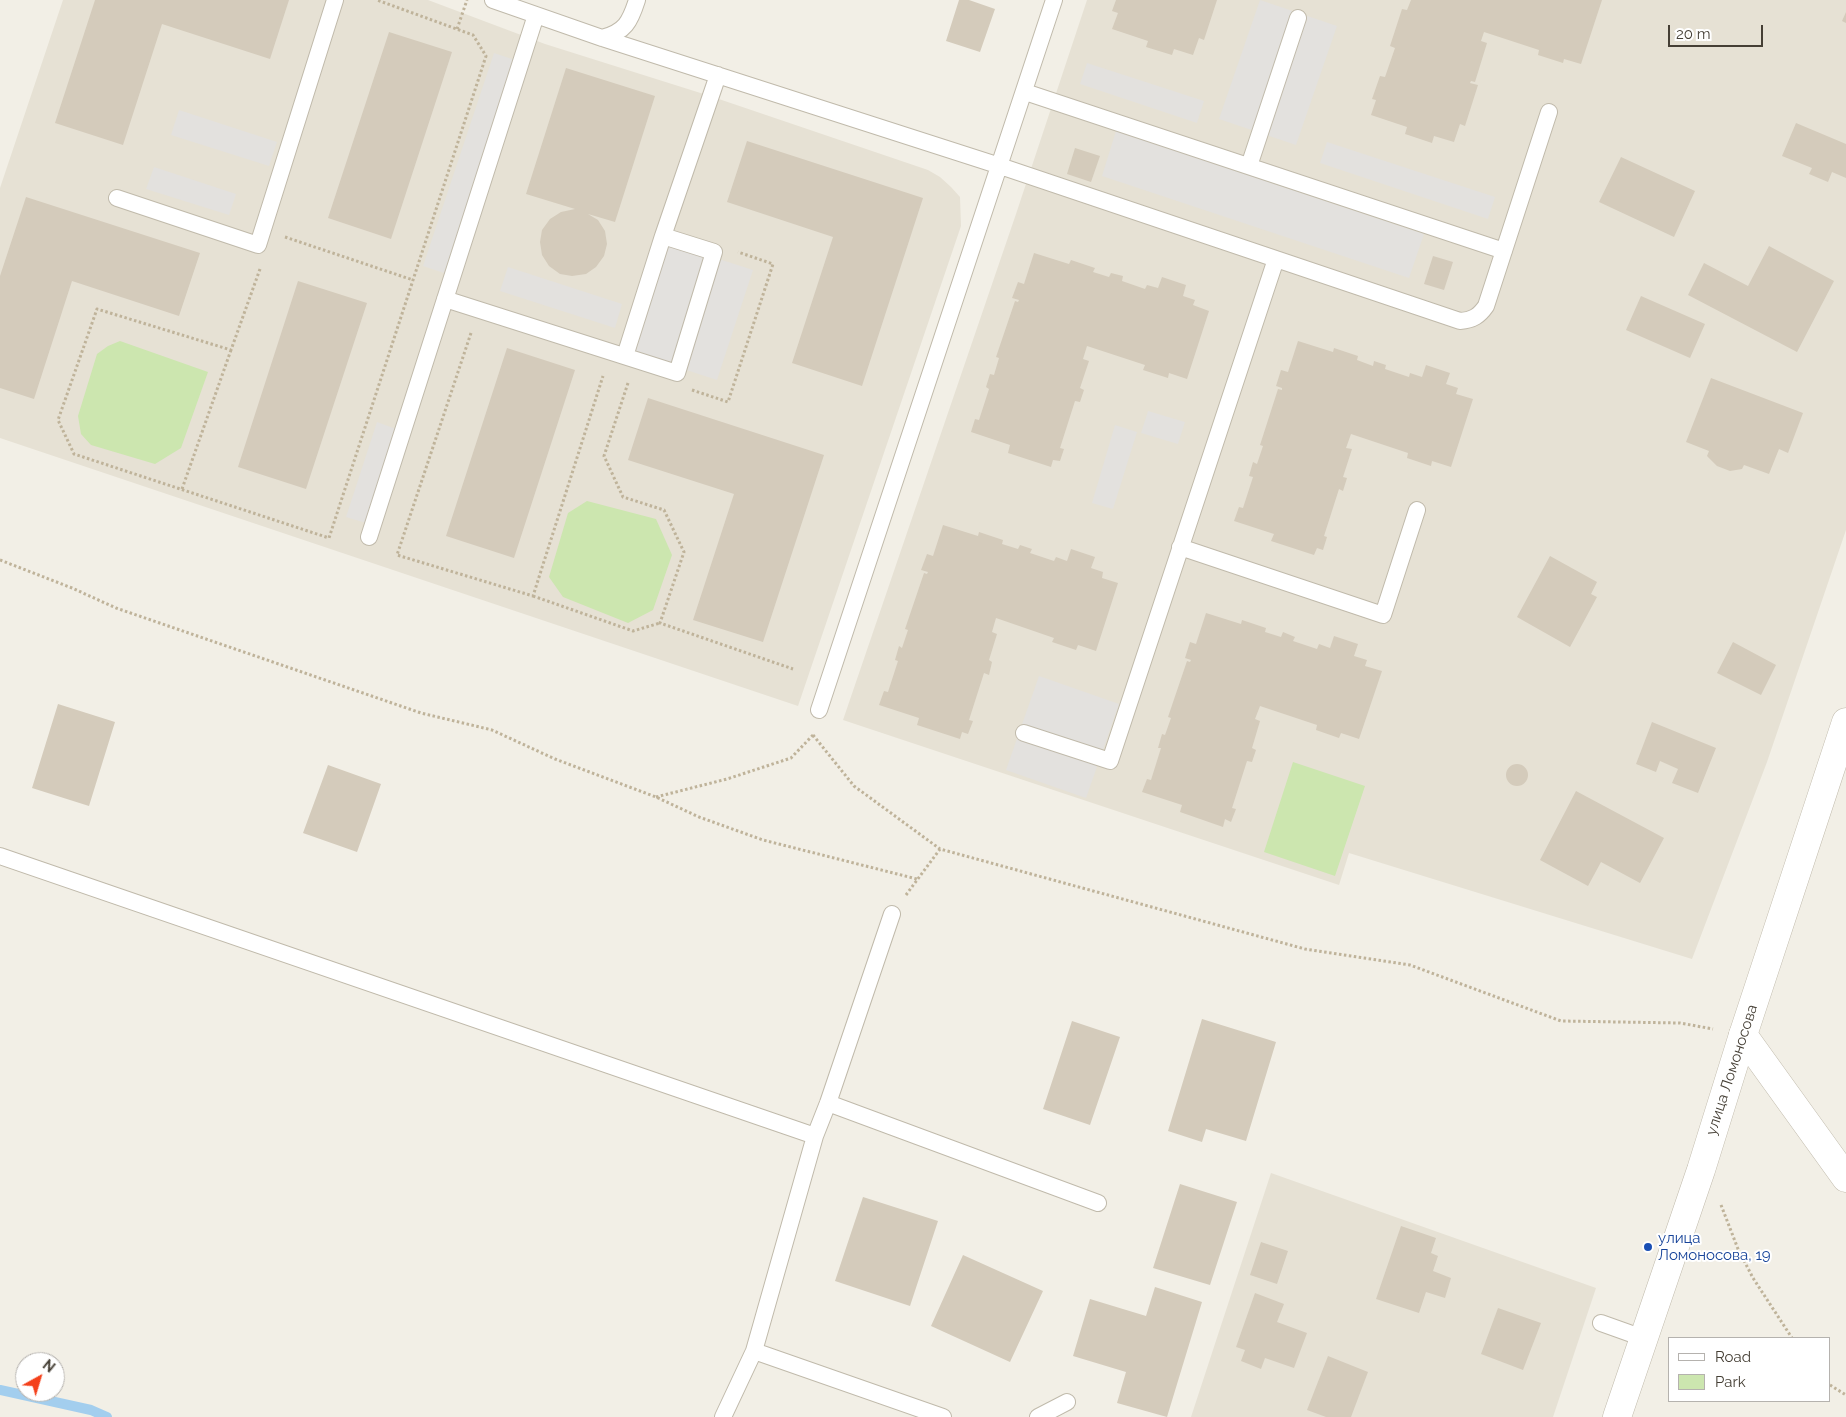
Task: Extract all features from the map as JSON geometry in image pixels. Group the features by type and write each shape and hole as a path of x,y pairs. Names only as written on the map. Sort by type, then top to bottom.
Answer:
{"street":[{"name":"улица Ломоносова","path":"1617,1417 1701,1170 1743,1035 1846,722"},
{"path":"1743,1035 1846,1178"}],"lane":[{"path":"117,198 258,245 335,0"},
{"path":"493,0 602,38 1000,166 1460,321 1471,320 1480,314 1486,306 1549,112"},
{"path":"602,38 614,34 625,27 632,15 637,0"},
{"path":"819,710 1054,0"},
{"path":"369,537 536,15"},
{"path":"1249,166 1298,18"},
{"path":"631,358 663,236 718,75"},
{"path":"1024,92 1504,251"},
{"path":"445,299 677,373 714,252 663,236"},
{"path":"1024,733 1110,761 1276,259"},
{"path":"1180,547 1383,615 1417,510"},
{"path":"0,856 815,1136"},
{"path":"723,1417 754,1350 815,1136 892,914"},
{"path":"828,1103 1098,1203"},
{"path":"1601,1323 1643,1338"},
{"path":"754,1350 943,1417"},
{"path":"1038,1417 1067,1402"}],"path":[{"path":"231,350 97,309 58,420 74,454 329,538 486,56 473,35 377,0"},
{"path":"457,29 467,0"},
{"path":"282,236 413,280"},
{"path":"685,387 728,402 773,264 736,251"},
{"path":"182,489 263,260"},
{"path":"475,326 468,338 397,554 533,596 633,631 660,624 793,669"},
{"path":"631,358 604,456 623,496 664,510 684,552 660,624"},
{"path":"533,596 605,371"},
{"path":"0,560 72,588 116,608 422,713 492,730 555,759 656,797 699,817 763,840 918,879"},
{"path":"656,797 727,779 791,758 813,735 819,710"},
{"path":"813,735 854,786 940,849 1305,949 1410,965 1561,1021 1680,1023 1743,1035"},
{"path":"892,914 940,849"},
{"path":"1721,1204 1738,1249 1753,1278 1791,1337"},
{"path":"1831,1386 1846,1395"}],"shaded area":[{"path":"63,0 428,0 545,44 710,96 928,170 940,177 951,187 960,197 961,226 798,706 0,438 0,188"},
{"path":"1087,0 1846,0 1846,530 1767,762 1692,959 1349,853 1339,885 843,720"},
{"path":"1260,0 1337,26 1296,145 1219,119"},
{"path":"494,53 515,60 444,273 423,266"},
{"path":"1087,63 1204,101 1197,123 1080,84"},
{"path":"179,110 277,142 269,166 171,135"},
{"path":"1116,131 1424,234 1409,278 1102,176"},
{"path":"1327,142 1495,197 1488,219 1320,163"},
{"path":"154,167 236,194 229,215 146,189"},
{"path":"669,243 753,270 717,380 634,353"},
{"path":"508,267 622,304 615,328 500,291"},
{"path":"1148,411 1185,422 1178,444 1141,433"},
{"path":"377,422 396,429 366,523 346,517"},
{"path":"1115,425 1137,432 1113,509 1092,503"},
{"path":"1039,676 1119,704 1086,798 1006,770"},
{"path":"1271,1173 1596,1288 1553,1417 1191,1417"}],"green space":[{"path":"120,341 208,372 181,448 155,464 91,445 81,434 78,416 97,354 108,346"},
{"path":"587,501 656,519 672,555 653,610 628,623 563,597 549,577 568,513"},
{"path":"1293,762 1365,786 1335,876 1264,852"}],"building":[{"path":"95,0 289,0 270,59 162,24 123,145 55,123"},
{"path":"959,0 969,0 995,9 980,52 946,41"},
{"path":"1116,0 1217,0 1204,40 1199,38 1193,55 1174,49 1172,55 1146,47 1148,41 1112,29 1118,13 1112,11"},
{"path":"1411,0 1602,0 1581,64 1564,59 1563,63 1538,55 1539,50 1484,32 1481,41 1487,43 1475,82 1471,81 1470,83 1478,85 1465,126 1460,124 1454,142 1434,136 1432,143 1405,134 1407,127 1371,115 1376,100 1372,99 1380,76 1385,77 1395,48 1390,46 1402,9 1407,10"},
{"path":"1846,12 1846,23 1842,21"},
{"path":"389,32 452,52 391,239 328,218"},
{"path":"566,68 655,96 615,222 588,214 598,220 605,231 607,244 604,256 596,267 586,274 572,276 560,274 549,266 542,255 540,242 542,230 550,219 561,212 575,209 526,194"},
{"path":"1796,123 1846,144 1846,178 1832,172 1828,182 1809,174 1812,168 1782,156"},
{"path":"747,141 923,198 862,386 792,363 833,237 727,202"},
{"path":"1075,148 1100,156 1091,182 1067,174"},
{"path":"1621,157 1695,191 1674,237 1599,202"},
{"path":"26,197 200,253 179,316 72,281 34,399 0,388 0,276"},
{"path":"1769,246 1834,281 1797,352 1688,295 1704,263 1748,286"},
{"path":"1034,253 1069,264 1071,260 1095,268 1093,272 1109,277 1111,273 1123,276 1122,281 1145,289 1147,285 1158,288 1162,277 1186,285 1183,296 1195,300 1193,305 1209,311 1187,379 1169,373 1168,378 1143,370 1145,365 1087,346 1083,359 1089,361 1080,388 1084,390 1080,402 1075,401 1060,448 1064,449 1060,461 1053,460 1051,467 1008,453 1010,445 971,432 975,419 979,420 989,389 986,387 990,374 994,375 999,358 996,357 1015,301 1018,302 1019,300 1012,298 1018,282 1024,284"},
{"path":"1433,256 1453,262 1444,290 1424,284"},
{"path":"298,281 367,303 306,489 238,467"},
{"path":"1641,296 1705,324 1690,358 1626,330"},
{"path":"1298,341 1333,352 1334,348 1358,356 1357,360 1373,366 1374,361 1386,365 1385,369 1409,377 1410,373 1422,377 1426,365 1450,373 1446,384 1458,388 1456,394 1473,399 1451,467 1432,461 1431,466 1407,458 1408,453 1351,434 1346,448 1352,449 1343,477 1347,478 1343,491 1339,489 1324,536 1327,537 1323,550 1317,548 1314,555 1271,541 1274,534 1234,521 1239,507 1243,508 1253,477 1249,476 1253,462 1257,464 1263,446 1260,445 1278,389 1282,390 1282,388 1276,386 1281,370 1288,372"},
{"path":"507,348 575,370 514,558 446,536"},
{"path":"1711,378 1803,413 1788,453 1779,449 1769,474 1744,465 1742,469 1730,471 1717,466 1707,456 1709,451 1686,442"},
{"path":"648,398 824,455 763,642 693,620 734,494 628,460"},
{"path":"943,525 978,536 979,532 1003,540 1002,544 1018,549 1020,545 1032,549 1030,553 1054,561 1056,557 1067,561 1071,549 1095,557 1091,568 1103,572 1102,578 1118,583 1096,651 1078,645 1076,650 1052,642 1054,638 996,618 992,632 997,634 989,660 992,662 989,675 984,673 969,720 973,721 968,734 962,732 960,739 917,725 919,718 879,705 884,691 888,692 898,661 895,660 899,646 902,648 908,630 905,629 924,573 927,574 928,572 921,570 927,554 933,556"},
{"path":"1550,556 1597,582 1591,594 1597,597 1570,647 1517,617"},
{"path":"1206,613 1241,624 1242,620 1266,628 1265,632 1281,637 1283,632 1295,637 1293,641 1317,649 1319,644 1330,648 1334,636 1358,644 1354,656 1367,660 1365,666 1382,671 1359,739 1341,733 1339,738 1316,730 1317,725 1260,706 1255,719 1260,721 1252,748 1256,750 1252,762 1247,761 1232,808 1236,809 1231,822 1225,819 1223,827 1180,812 1182,805 1142,792 1147,779 1151,780 1161,748 1158,748 1162,734 1165,735 1171,718 1168,717 1187,661 1190,662 1191,660 1185,658 1190,642 1196,644"},
{"path":"1733,642 1776,665 1761,695 1717,673"},
{"path":"58,704 115,722 89,806 32,788"},
{"path":"1652,722 1716,748 1698,793 1672,783 1678,769 1660,761 1656,772 1636,764"},
{"path":"1517,764 1525,767 1528,775 1525,783 1517,786 1509,783 1506,775 1509,767"},
{"path":"328,765 381,784 357,852 303,833"},
{"path":"1576,791 1664,838 1640,883 1601,862 1588,886 1540,860"},
{"path":"1202,1019 1276,1042 1246,1141 1206,1129 1202,1142 1168,1131"},
{"path":"1072,1021 1120,1037 1090,1125 1043,1109"},
{"path":"1180,1184 1237,1202 1210,1285 1153,1268"},
{"path":"863,1197 938,1221 910,1306 835,1281"},
{"path":"1401,1226 1436,1238 1431,1253 1438,1256 1433,1271 1451,1278 1445,1298 1426,1292 1419,1313 1376,1299"},
{"path":"1261,1242 1288,1251 1277,1284 1250,1275"},
{"path":"963,1255 1043,1291 1010,1362 931,1326"},
{"path":"1155,1287 1202,1302 1167,1417 1117,1403 1126,1372 1073,1356 1090,1299 1146,1316"},
{"path":"1255,1293 1284,1304 1277,1322 1307,1333 1294,1368 1265,1358 1261,1369 1241,1361 1245,1350 1236,1347"},
{"path":"1498,1308 1541,1323 1523,1370 1481,1354"},
{"path":"1328,1356 1368,1372 1351,1417 1326,1417 1307,1410"}],"waterway":[{"path":"0,1390 91,1410 107,1417"}],"place":[{"name":"улица Ломоносова, 19","path":"1648,1247"}]}
